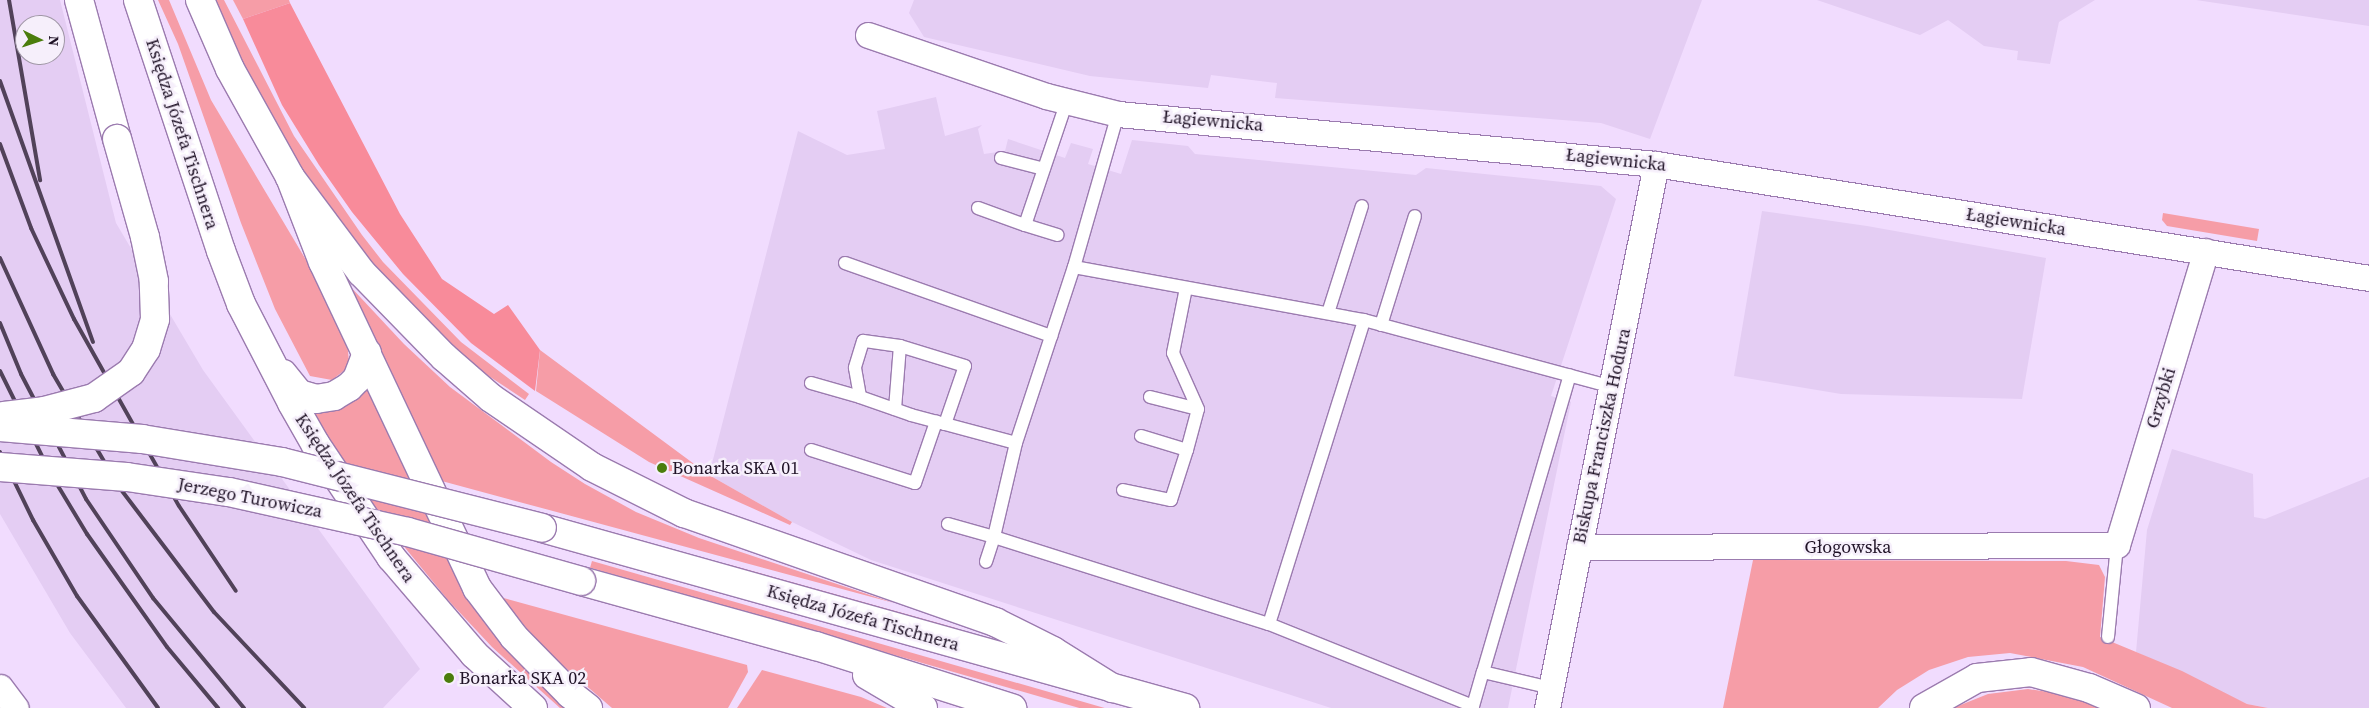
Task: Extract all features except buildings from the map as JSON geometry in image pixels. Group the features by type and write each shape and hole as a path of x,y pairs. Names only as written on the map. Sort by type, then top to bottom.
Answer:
{"main road":[{"path":"0,416 44,411 94,398 130,372 146,349 155,319 154,281 145,237 79,0"},
{"name":"Księdza Józefa Tischnera","path":"138,0 221,251 241,304 316,445 391,557 474,654 533,708"},
{"path":"200,0 230,69 290,177 361,272 444,357 491,398 592,467 684,513 995,622 1053,652 1112,688"},
{"path":"290,177 323,262 367,352 428,489 477,588 514,637 588,708"},
{"path":"266,354 300,394 316,399 334,396 349,388 367,352"},
{"name":"Księdza Józefa Tischnera","path":"0,427 142,439 282,462 542,528 1184,708"},
{"name":"Jerzego Turowicza","path":"0,467 127,477 229,492 392,528 816,646"},
{"path":"816,646 923,708"},
{"path":"816,646 1012,708"},
{"path":"1924,708 1977,678 2031,672 2080,685 2136,708"}],"street":[{"name":"Łagiewnicka","path":"868,35 1067,101 1118,114 1656,164 2369,278"},
{"name":"Biskupa Franciszka Hodura","path":"1549,698 1656,164"},
{"name":"Grzybki","path":"2117,545 2206,251"},
{"name":"Głogowska","path":"1578,547 2117,545"},
{"path":"0,687 16,708"}],"lane":[{"path":"1025,225 1067,101"},
{"path":"986,562 994,537 1016,444 1074,267 1118,114"},
{"path":"1001,158 1044,169"},
{"path":"1328,313 1362,206"},
{"path":"978,208 1058,235"},
{"path":"1381,325 1415,216"},
{"path":"845,263 1051,336"},
{"path":"1074,267 1364,320 1613,386"},
{"path":"1123,490 1171,500 1198,409 1173,353 1186,288"},
{"path":"1269,624 1364,320"},
{"path":"811,450 915,483 965,366 900,346 863,341 856,368 860,397"},
{"path":"895,409 900,346"},
{"path":"948,524 1269,624 1473,706 1570,375"},
{"path":"811,382 940,423 1016,444"},
{"path":"1150,396 1198,409"},
{"path":"1141,436 1186,450"},
{"path":"2108,637 2117,545"},
{"path":"1483,672 1549,698"}],"shaded area":[{"path":"0,0 60,0 64,15 15,15 15,65 65,65 65,20 116,223 203,370 420,669 383,708 126,708 70,633 0,514"},
{"path":"158,0 169,0 211,100 309,265 347,341 349,362 346,369 332,380 310,376 275,309 241,223 178,44"},
{"path":"216,0 224,0 294,136 362,235 383,262 461,342 529,394 525,400 475,367 432,328 394,289 334,216 295,159 249,77"},
{"path":"233,0 289,0 290,3 243,19"},
{"path":"914,0 1702,0 1650,139 1601,123 1275,98 1277,83 1211,75 1208,88 1090,76 924,37 909,13"},
{"path":"1817,0 2095,0 2059,22 2050,64 2017,60 2018,51 1984,46 1948,20 1920,35"},
{"path":"2196,0 2369,0 2369,26"},
{"path":"290,3 400,214 442,279 494,314 508,305 540,350 535,391 471,343 403,274 352,212 319,165 282,105 243,19"},
{"path":"936,97 945,136 982,125 978,129 984,154 1005,151 1008,139 1065,158 1071,143 1093,149 1088,164 1121,174 1132,140 1188,146 1195,154 1416,175 1426,168 1601,186 1616,199 1551,396 1571,402 1508,708 1331,708 871,560 792,522 709,475 798,131 847,155 885,149 877,111"},
{"path":"1762,211 1867,226 2046,258 2022,399 1841,394 1734,376"},
{"path":"2163,213 2259,229 2257,241 2167,226 2162,220"},
{"path":"347,283 404,344 450,387 551,462 585,484 636,512 699,538 894,603 438,480"},
{"path":"540,350 709,475 792,522 790,525 649,462 536,391"},
{"path":"368,388 465,590 570,708 560,708 492,647 448,600 374,510 341,460 313,411 348,405"},
{"path":"2172,449 2253,474 2254,517 2265,519 2369,477 2369,708 2268,708 2247,704 2136,652 2147,530"},
{"path":"1753,560 2066,561 2099,565 2105,577 2100,637 2182,671 2247,704 2268,708 2172,708 2083,667 2010,653 1968,657 1929,670 1897,690 1878,708 1723,708"},
{"path":"592,561 1105,708 1079,708 590,568"},
{"path":"727,564 956,628 955,632 727,567"},
{"path":"500,597 747,665 748,672 728,708 612,708 546,651"},
{"path":"762,670 861,697 887,708 737,708"},
{"path":"2028,689 2068,695 2105,708 1953,708 1988,694"}],"railway":[{"path":"9,0 40,180"},
{"path":"0,81 93,342"},
{"path":"0,144 31,228 74,319 179,506 236,591"},
{"path":"0,258 53,374 119,487 214,612 304,708"},
{"path":"0,323 21,374 86,499 153,598 244,708"},
{"path":"0,371 52,476 87,534 167,647 218,708"},
{"path":"0,452 33,520 77,596 158,708"}],"place":[{"name":"Bonarka SKA 01","path":"662,468"},
{"name":"Bonarka SKA 02","path":"449,678"}]}
